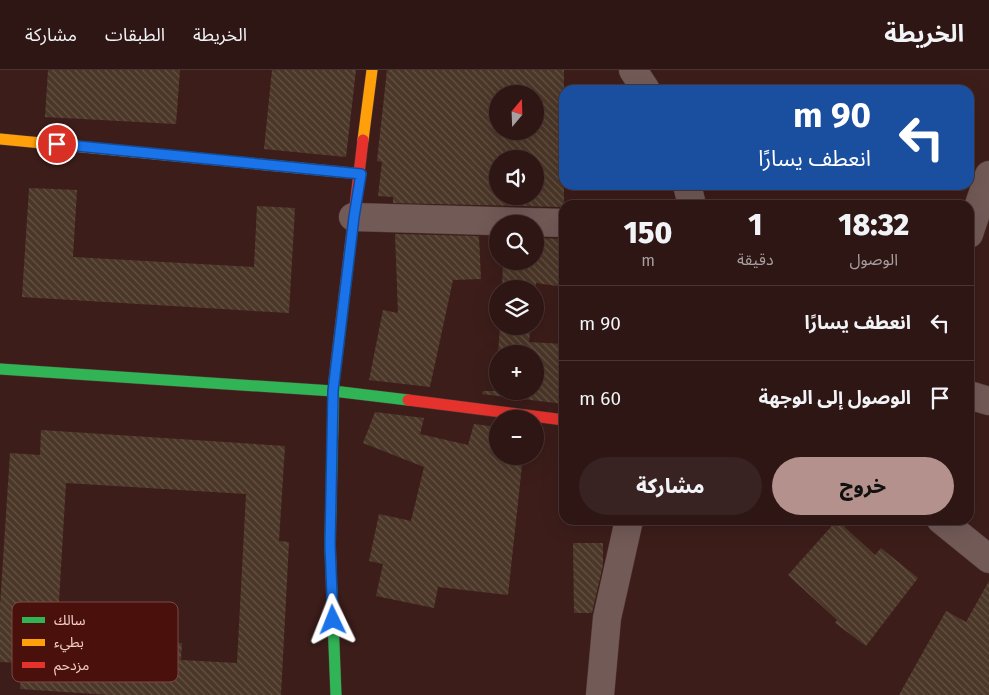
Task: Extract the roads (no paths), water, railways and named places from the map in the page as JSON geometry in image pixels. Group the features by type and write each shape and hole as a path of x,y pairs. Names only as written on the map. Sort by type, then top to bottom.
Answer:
{"street":[{"path":"336,695 330,545 333,391 361,174 372,70"},
{"path":"633,70 643,85"},
{"path":"0,139 361,174"},
{"path":"974,219 989,175"},
{"path":"354,217 559,223"},
{"path":"0,368 333,391 559,419"},
{"path":"974,396 989,401"},
{"path":"600,695 607,618 628,525"},
{"path":"947,525 989,559"}]}
